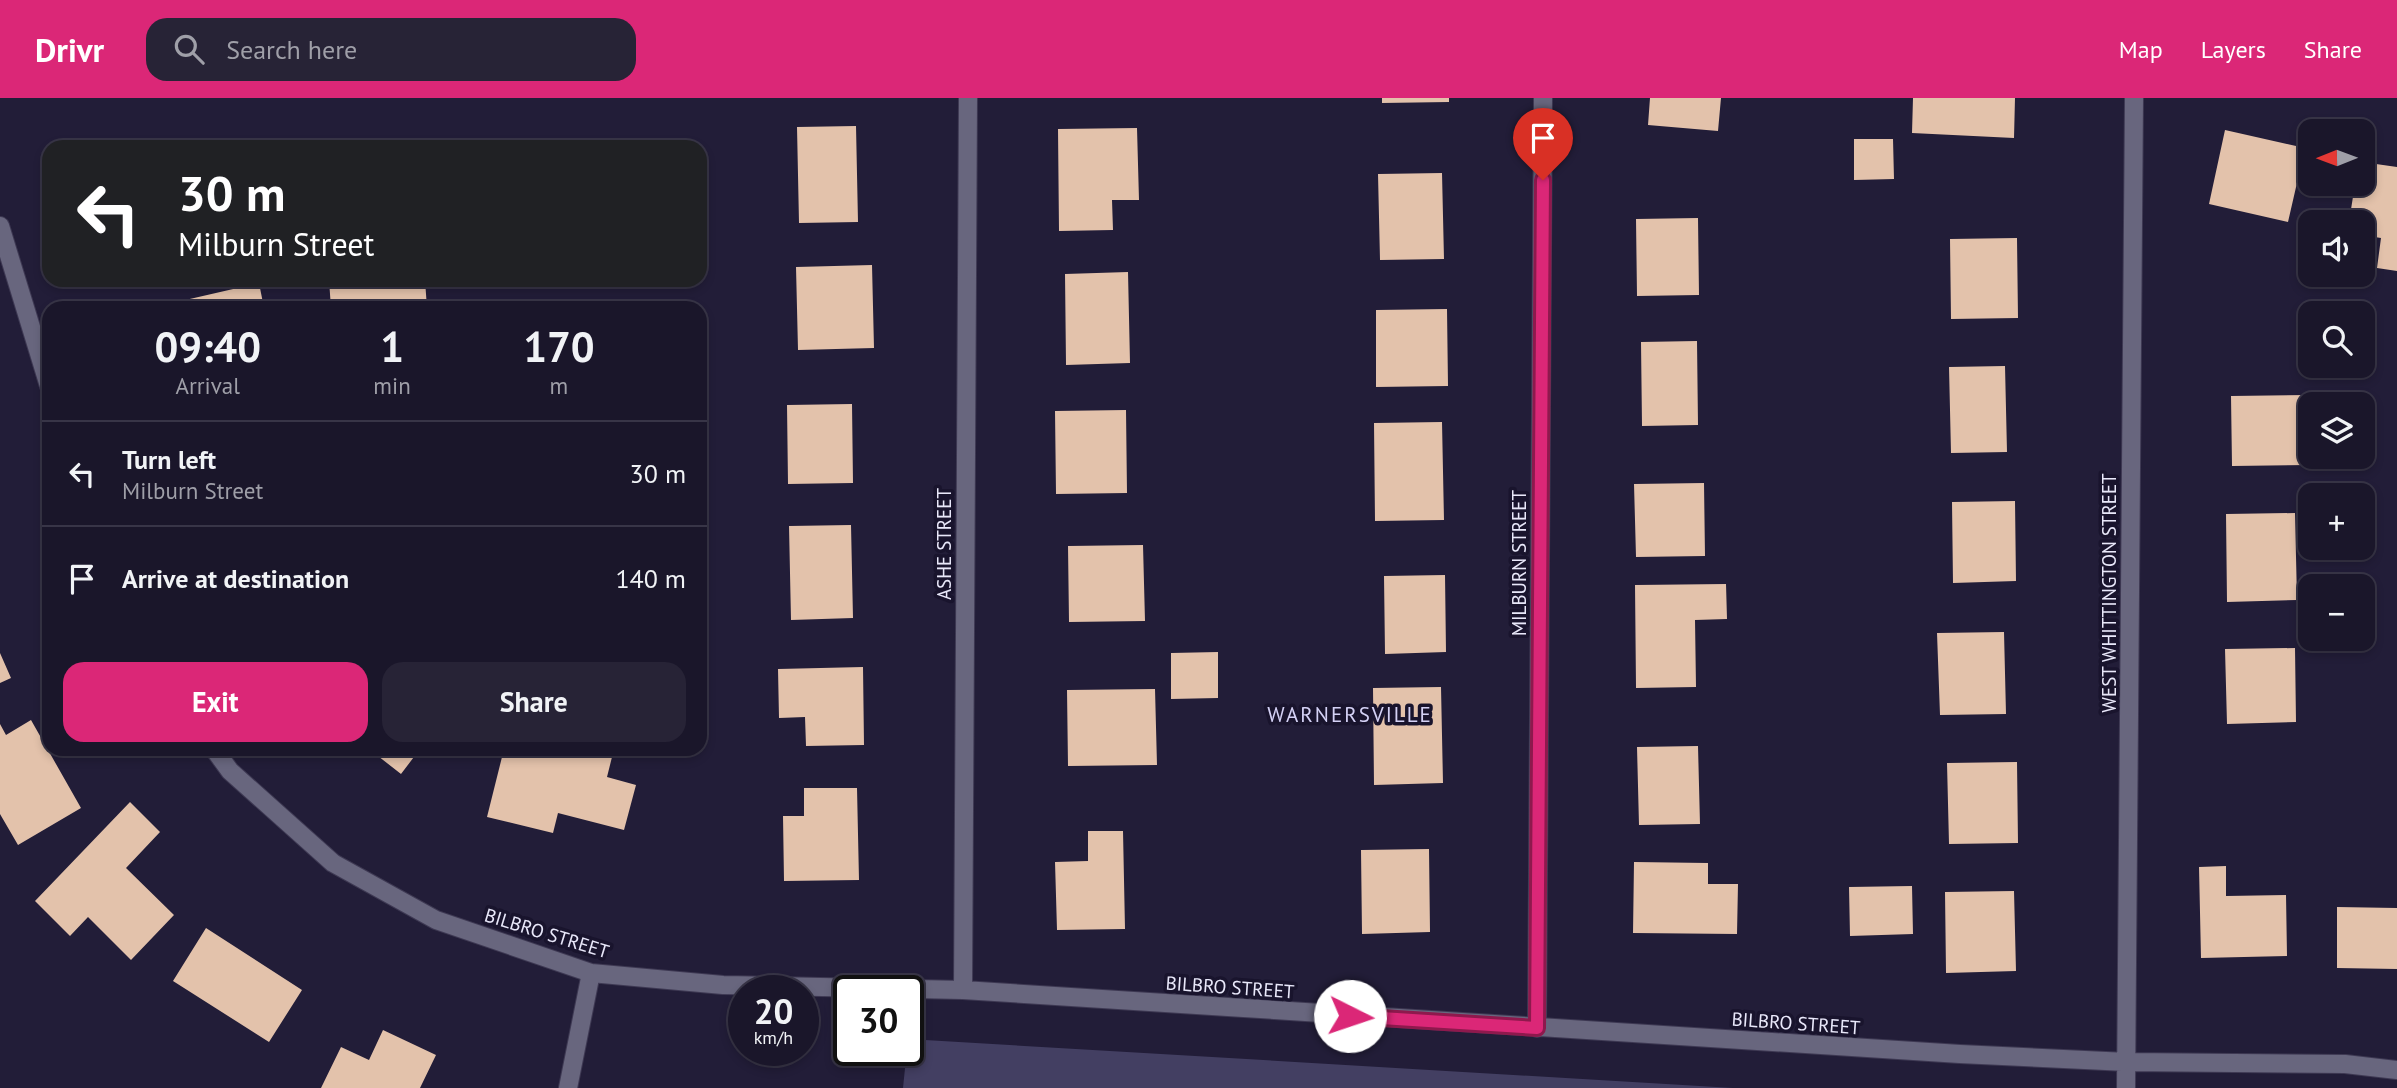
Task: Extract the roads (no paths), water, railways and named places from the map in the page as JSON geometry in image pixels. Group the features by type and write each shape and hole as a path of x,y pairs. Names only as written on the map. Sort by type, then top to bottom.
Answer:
{"street":[{"name":"ASHE STREET","path":"963,990 968,98"},
{"name":"MILBURN STREET","path":"1537,1028 1543,98"},
{"name":"WEST WHITTINGTON STREET","path":"2126,1088 2134,98"},
{"path":"0,226 42,363"},
{"name":"BILBRO STREET","path":"219,756 230,771 333,863 436,920 591,973 723,985 963,990 1537,1028 2127,1062 2345,1065 2397,1070"},
{"path":"568,1088 591,973"}],"district":[{"name":"WARNERSVILLE","path":"1350,714"}]}
